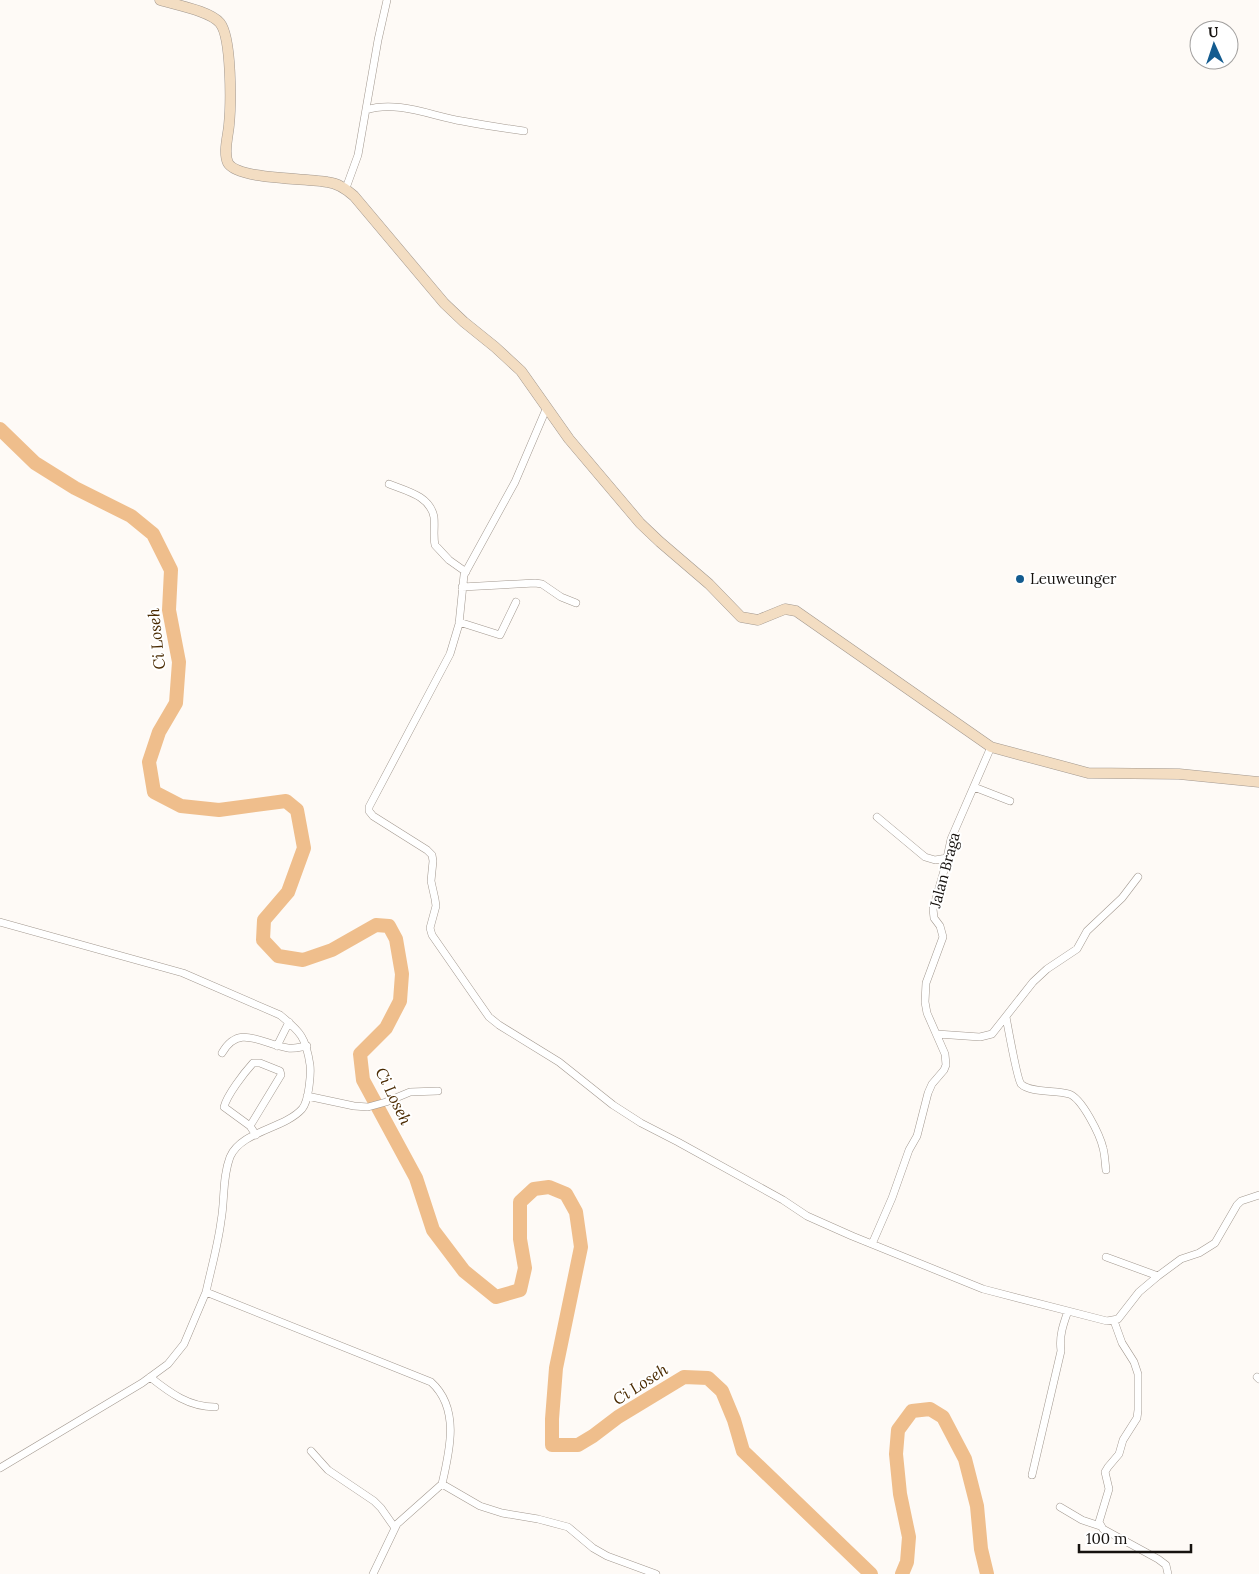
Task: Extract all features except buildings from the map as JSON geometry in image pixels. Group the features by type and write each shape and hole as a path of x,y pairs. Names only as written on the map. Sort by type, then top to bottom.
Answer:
{"street":[{"path":"160,0 208,15 220,24 224,31 231,93 225,152 228,162 233,168 263,176 329,182 346,188 444,303 464,322 495,346 520,371 569,439 640,523 709,584 741,617 758,620 785,609 796,611 990,747 1088,773 1179,774 1259,782"},
{"path":"346,188 358,154 387,0"},
{"path":"366,110 380,106 396,107 462,121 524,131"},
{"path":"547,407 514,482 464,579 459,622 450,654 369,807 369,811 373,816 432,855 431,881 436,906 430,928 435,941 489,1018 559,1062 613,1105 641,1123 783,1200 807,1216 983,1289 1107,1321 1118,1319 1139,1292 1181,1259 1209,1248 1215,1242 1237,1205 1246,1199 1259,1196"},
{"path":"389,484 412,493 429,504 434,518 435,545 464,579 542,584 561,597 576,603"},
{"path":"459,622 500,635 516,602"},
{"name":"Jalan Braga","path":"872,1244 892,1198 909,1150 918,1136 928,1092 946,1065 945,1054 924,1002 926,983 943,937 940,926 934,918 933,909 951,839 990,747"},
{"path":"974,787 1010,801"},
{"path":"877,817 925,857 935,860 947,858"},
{"path":"937,1034 972,1037 992,1034 1033,982 1047,969 1077,948 1087,932 1122,898 1138,877"},
{"path":"0,922 183,973 280,1015 301,1035 307,1046 311,1073 307,1096 302,1109 286,1120 248,1138 231,1156 226,1172 220,1230 206,1292 180,1351 168,1364 150,1377 0,1468"},
{"path":"1006,1017 1017,1077 1020,1083 1032,1089 1067,1093 1075,1097 1085,1110 1104,1148 1106,1170"},
{"path":"277,1046 289,1022"},
{"path":"222,1054 232,1039 244,1036 288,1048 307,1046"},
{"path":"250,1126 281,1075 280,1071 260,1063 253,1063 224,1104 225,1109 250,1126 256,1135"},
{"path":"307,1096 354,1106 368,1107 410,1092 438,1091"},
{"path":"1106,1256 1158,1276"},
{"path":"206,1292 431,1382 437,1388 451,1420 450,1452 442,1484 395,1528 373,1574"},
{"path":"1032,1475 1061,1351 1059,1342 1062,1328 1068,1311"},
{"path":"1100,1526 1101,1513 1109,1489 1105,1472 1119,1454 1123,1440 1137,1418 1138,1410 1138,1374 1134,1362 1122,1343 1114,1321"},
{"path":"150,1377 182,1400 196,1405 215,1407"},
{"path":"312,1451 328,1470 374,1501 395,1528"},
{"path":"442,1484 480,1506 502,1513 538,1519 568,1527 607,1556 656,1574"},
{"path":"1060,1507 1082,1520 1100,1526 1158,1559 1166,1565 1168,1574"}],"waterway":[{"name":"Ci Loseh","path":"0,429 35,463 75,488 131,516 153,534 171,570 169,610 179,662 176,703 159,732 149,762 154,792 181,806 219,810 286,801 297,810 304,848 288,892 264,920 263,940 278,956 303,960 332,950 376,925 389,926 396,939 402,974 400,1001 386,1028 360,1054 363,1080 416,1178 433,1230 464,1271 496,1297 520,1290 525,1268 520,1239 520,1202 534,1189 549,1187 566,1194 576,1212 581,1247 556,1368 552,1445 578,1445 618,1417 684,1377 708,1378 722,1391 734,1420 743,1451 871,1574"},
{"name":"Ci Loseh","path":"902,1574 907,1562 909,1537 900,1494 896,1454 898,1430 912,1411 930,1409 943,1417 965,1459 977,1506 981,1549 987,1574"}],"place":[{"name":"Leuweunger","path":"1020,579"}]}
